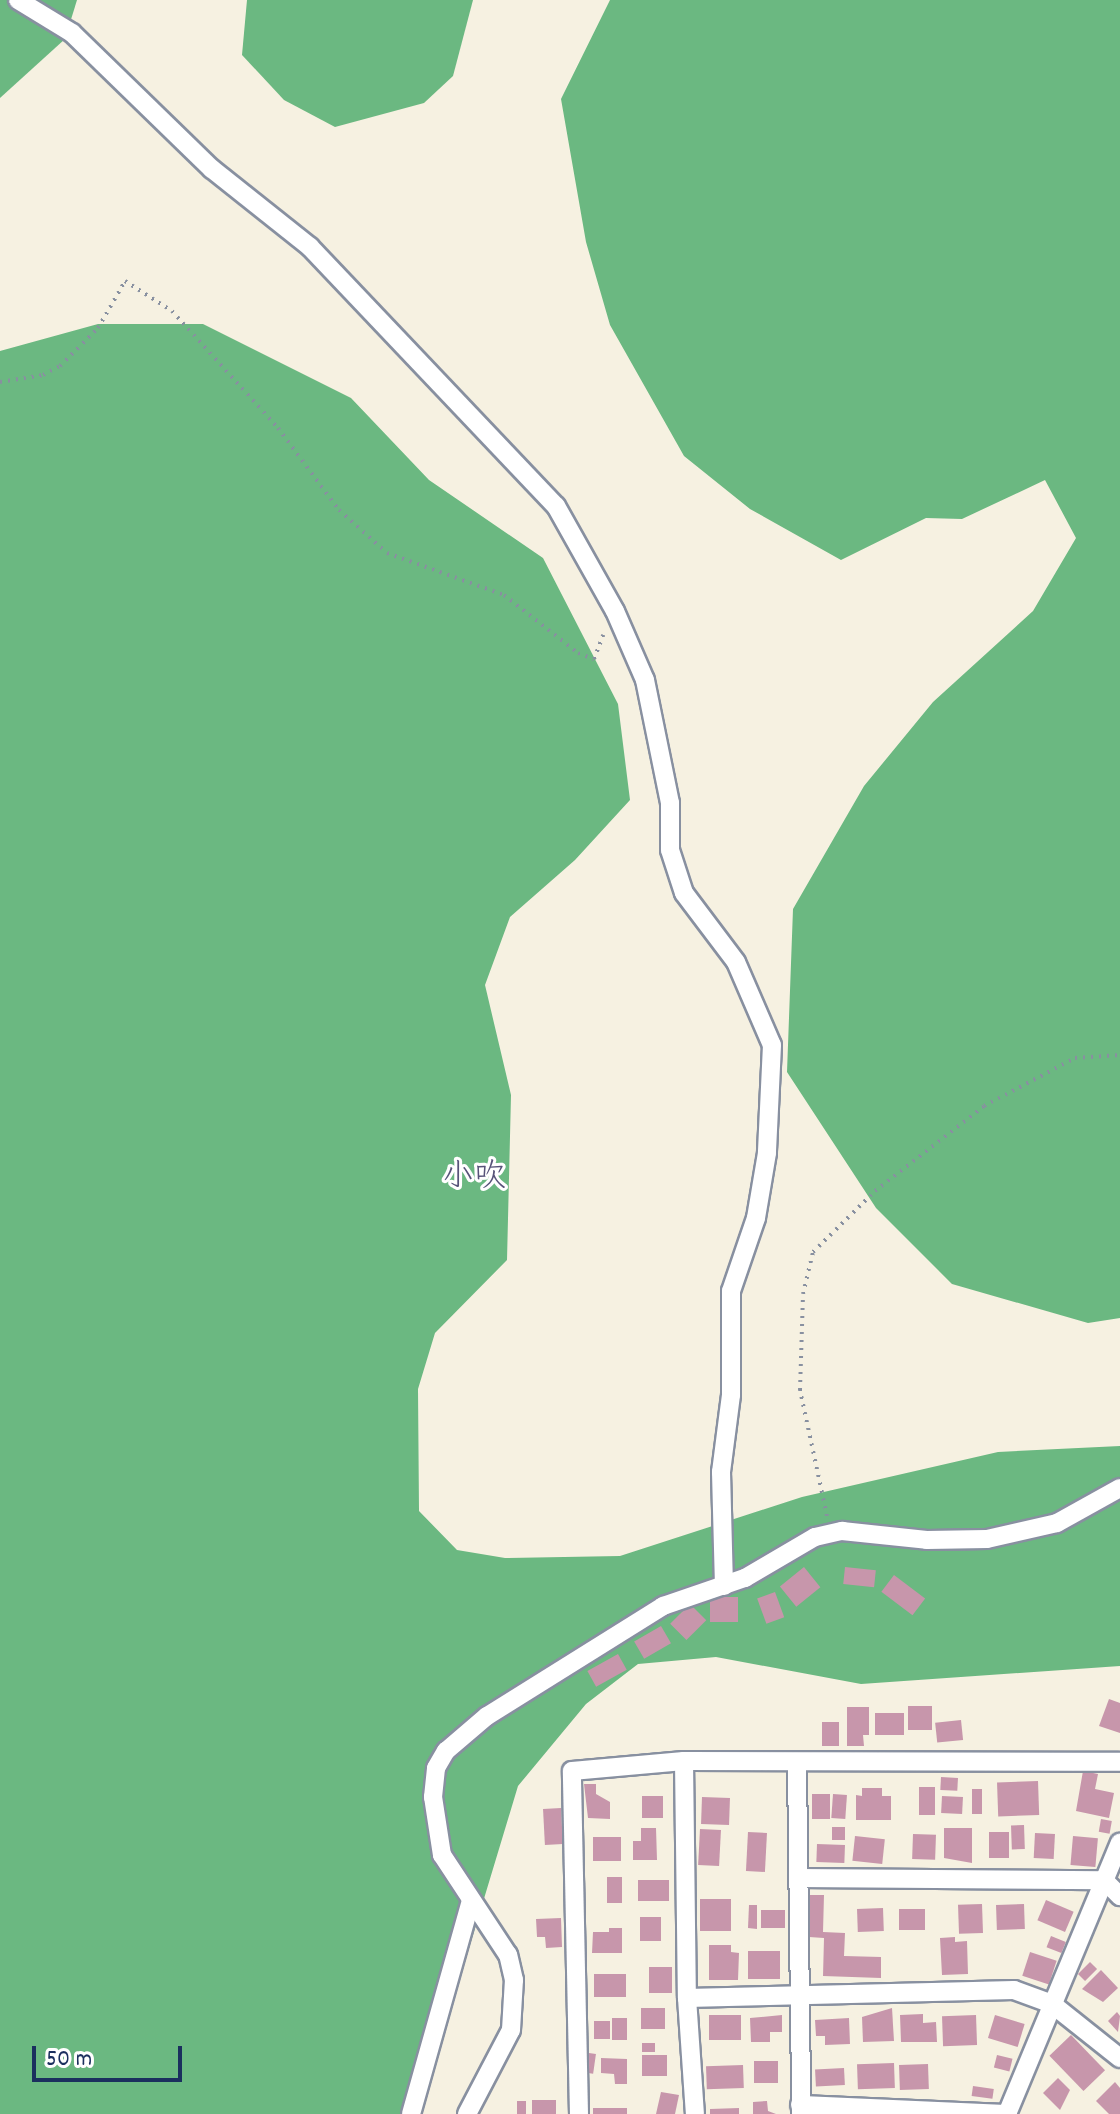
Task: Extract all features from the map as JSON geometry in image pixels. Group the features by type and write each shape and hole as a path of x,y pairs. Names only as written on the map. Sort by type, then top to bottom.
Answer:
{"street":[{"path":"18,0 72,33 222,178 310,247 556,506 615,611 645,680 670,803 670,850 684,893 736,962 772,1045 767,1153 756,1218 731,1291 731,1395 721,1472 724,1586"},
{"path":"467,2114 496,2066 511,2030 514,2004 508,1955 442,1855 433,1797 436,1768 446,1751 487,1716 663,1606 724,1586 815,1537 832,1533 987,1539 1057,1523 1120,1488"},
{"path":"579,2114 572,1771 684,1761 797,1764 1077,1758 1120,1762"},
{"path":"684,1761 687,1998 695,2114"},
{"path":"797,1764 800,2110 1007,2114 1120,1843"},
{"path":"798,1878 1104,1880 1120,1896"},
{"path":"411,2114 471,1900"},
{"path":"687,1998 1014,1990 1052,2004 1120,2058"}],"path":[{"path":"0,382 43,375 60,366 98,328 125,281 172,311 278,428 339,510 387,553 504,595 578,653 594,659 604,638 600,623"},
{"path":"832,1533 800,1390 803,1294 813,1252 875,1191 984,1106 1075,1058 1120,1055"}],"green space":[{"path":"0,0 77,0 65,39 0,98"},
{"path":"247,0 473,0 453,76 424,103 335,127 284,100 242,55"},
{"path":"610,0 1120,0 1120,1318 1088,1323 952,1284 876,1208 787,1072 793,909 864,786 933,702 1033,611 1076,538 1045,480 962,519 926,518 841,560 750,509 684,456 610,325 586,242 561,99"},
{"path":"98,324 203,324 351,398 429,480 543,558 618,704 630,800 575,860 510,917 485,985 511,1095 507,1260 435,1333 418,1389 419,1511 457,1550 505,1558 620,1556 802,1497 998,1452 1120,1446 1120,1666 861,1684 716,1657 638,1664 586,1704 518,1786 419,2114 0,2114 0,351"}],"building":[{"path":"804,1567 820,1587 796,1607 780,1587"},
{"path":"845,1567 876,1570 874,1587 843,1584"},
{"path":"894,1575 925,1598 913,1615 881,1592"},
{"path":"775,1592 784,1617 766,1624 757,1598"},
{"path":"710,1597 738,1597 738,1622 710,1622"},
{"path":"690,1604 706,1620 686,1640 670,1624"},
{"path":"661,1626 671,1643 644,1659 634,1642"},
{"path":"618,1654 627,1670 596,1687 587,1671"},
{"path":"1109,1699 1120,1703 1120,1733 1099,1726"},
{"path":"908,1706 932,1706 932,1730 908,1730"},
{"path":"847,1707 869,1707 869,1735 863,1735 864,1746 847,1746"},
{"path":"875,1713 904,1713 904,1735 875,1735"},
{"path":"961,1720 963,1740 937,1743 935,1723"},
{"path":"822,1722 839,1722 839,1746 822,1746"},
{"path":"1083,1771 1098,1774 1095,1789 1114,1793 1109,1818 1076,1811"},
{"path":"941,1777 958,1778 957,1791 940,1790"},
{"path":"1038,1781 1039,1815 998,1816 997,1782"},
{"path":"584,1784 596,1784 596,1794 610,1802 610,1819 588,1818"},
{"path":"919,1787 935,1787 935,1815 919,1815"},
{"path":"862,1788 882,1788 882,1796 891,1796 891,1820 856,1820 856,1795 862,1796"},
{"path":"972,1789 982,1789 982,1814 972,1814"},
{"path":"812,1794 830,1794 830,1819 812,1819"},
{"path":"833,1794 847,1795 845,1819 831,1818"},
{"path":"642,1796 663,1796 663,1818 642,1818"},
{"path":"942,1796 963,1797 962,1814 941,1813"},
{"path":"702,1797 730,1798 729,1825 701,1824"},
{"path":"561,1808 563,1844 545,1845 543,1809"},
{"path":"1101,1819 1112,1821 1110,1834 1099,1832"},
{"path":"1011,1825 1024,1825 1025,1849 1012,1849"},
{"path":"832,1827 845,1827 845,1840 832,1840"},
{"path":"641,1828 656,1828 657,1860 633,1860 633,1841 641,1841"},
{"path":"944,1828 972,1828 972,1863 944,1858"},
{"path":"700,1829 721,1830 719,1866 698,1865"},
{"path":"748,1832 767,1833 765,1872 746,1871"},
{"path":"989,1832 1009,1832 1009,1858 989,1858"},
{"path":"1035,1833 1055,1834 1054,1859 1034,1858"},
{"path":"913,1834 936,1835 935,1860 912,1859"},
{"path":"855,1836 885,1839 882,1864 852,1861"},
{"path":"1073,1836 1098,1838 1095,1867 1070,1865"},
{"path":"593,1837 621,1837 621,1861 593,1861"},
{"path":"817,1844 845,1845 844,1863 816,1862"},
{"path":"607,1877 622,1877 622,1903 607,1903"},
{"path":"638,1880 669,1880 669,1901 638,1901"},
{"path":"810,1895 824,1895 823,1932 845,1933 844,1956 881,1957 881,1978 823,1976 824,1938 809,1937"},
{"path":"700,1899 731,1899 731,1931 700,1931"},
{"path":"1046,1900 1074,1912 1065,1932 1037,1920"},
{"path":"982,1904 983,1933 959,1934 958,1905"},
{"path":"1024,1904 1025,1929 997,1930 996,1905"},
{"path":"749,1905 757,1905 757,1929 748,1928"},
{"path":"883,1908 884,1931 858,1932 857,1909"},
{"path":"899,1909 925,1909 925,1930 899,1930"},
{"path":"761,1910 785,1910 785,1928 761,1928"},
{"path":"640,1917 661,1917 661,1941 640,1941"},
{"path":"561,1918 562,1947 546,1948 545,1937 537,1937 536,1919"},
{"path":"609,1928 622,1928 622,1953 592,1953 593,1932 609,1932"},
{"path":"1051,1936 1066,1942 1061,1953 1047,1947"},
{"path":"955,1937 955,1942 967,1941 968,1974 942,1975 940,1938"},
{"path":"709,1945 731,1945 731,1952 739,1953 738,1980 709,1980"},
{"path":"748,1951 780,1951 780,1979 748,1979"},
{"path":"1030,1952 1057,1961 1049,1984 1022,1976"},
{"path":"1090,1962 1097,1969 1085,1981 1078,1974"},
{"path":"649,1967 672,1967 672,1993 649,1993"},
{"path":"1101,1970 1118,1988 1103,2002 1082,1989"},
{"path":"594,1974 626,1974 626,1997 594,1997"},
{"path":"641,2008 665,2008 665,2029 641,2029"},
{"path":"892,2008 894,2041 863,2042 862,2017"},
{"path":"1117,2012 1120,2016 1118,2032 1108,2021"},
{"path":"923,2014 923,2023 936,2022 937,2042 901,2042 900,2015"},
{"path":"709,2015 741,2015 741,2040 709,2040"},
{"path":"782,2015 782,2032 770,2032 770,2042 751,2042 750,2018"},
{"path":"976,2015 977,2045 943,2046 942,2016"},
{"path":"995,2015 1025,2024 1018,2047 988,2038"},
{"path":"612,2018 627,2018 627,2040 612,2040"},
{"path":"849,2018 850,2044 825,2045 825,2036 816,2036 815,2020"},
{"path":"594,2021 610,2021 610,2039 594,2039"},
{"path":"1071,2035 1105,2070 1083,2091 1049,2056"},
{"path":"642,2043 655,2043 655,2052 642,2052"},
{"path":"589,2053 596,2054 593,2074 586,2073"},
{"path":"642,2055 667,2055 667,2076 642,2076"},
{"path":"997,2055 1013,2059 1009,2071 994,2068"},
{"path":"601,2058 627,2059 627,2084 615,2084 614,2074 601,2073"},
{"path":"754,2061 778,2061 778,2083 754,2083"},
{"path":"894,2063 895,2088 858,2089 857,2064"},
{"path":"928,2064 929,2089 900,2090 899,2065"},
{"path":"743,2065 744,2088 707,2089 706,2066"},
{"path":"844,2068 845,2085 816,2086 815,2070"},
{"path":"1058,2078 1070,2090 1060,2110 1043,2093"},
{"path":"1115,2082 1120,2088 1120,2114 1109,2114 1096,2101"},
{"path":"973,2086 994,2089 992,2099 972,2096"},
{"path":"661,2092 679,2095 675,2114 656,2114"},
{"path":"532,2100 556,2100 556,2114 532,2114"},
{"path":"517,2101 526,2101 526,2114 517,2114"},
{"path":"767,2101 768,2111 776,2114 753,2114 753,2102"},
{"path":"593,2108 627,2108 627,2114 593,2114"},
{"path":"739,2108 739,2114 710,2114 710,2109"}],"district":[{"name":"小吹","path":"474,1179"}]}
